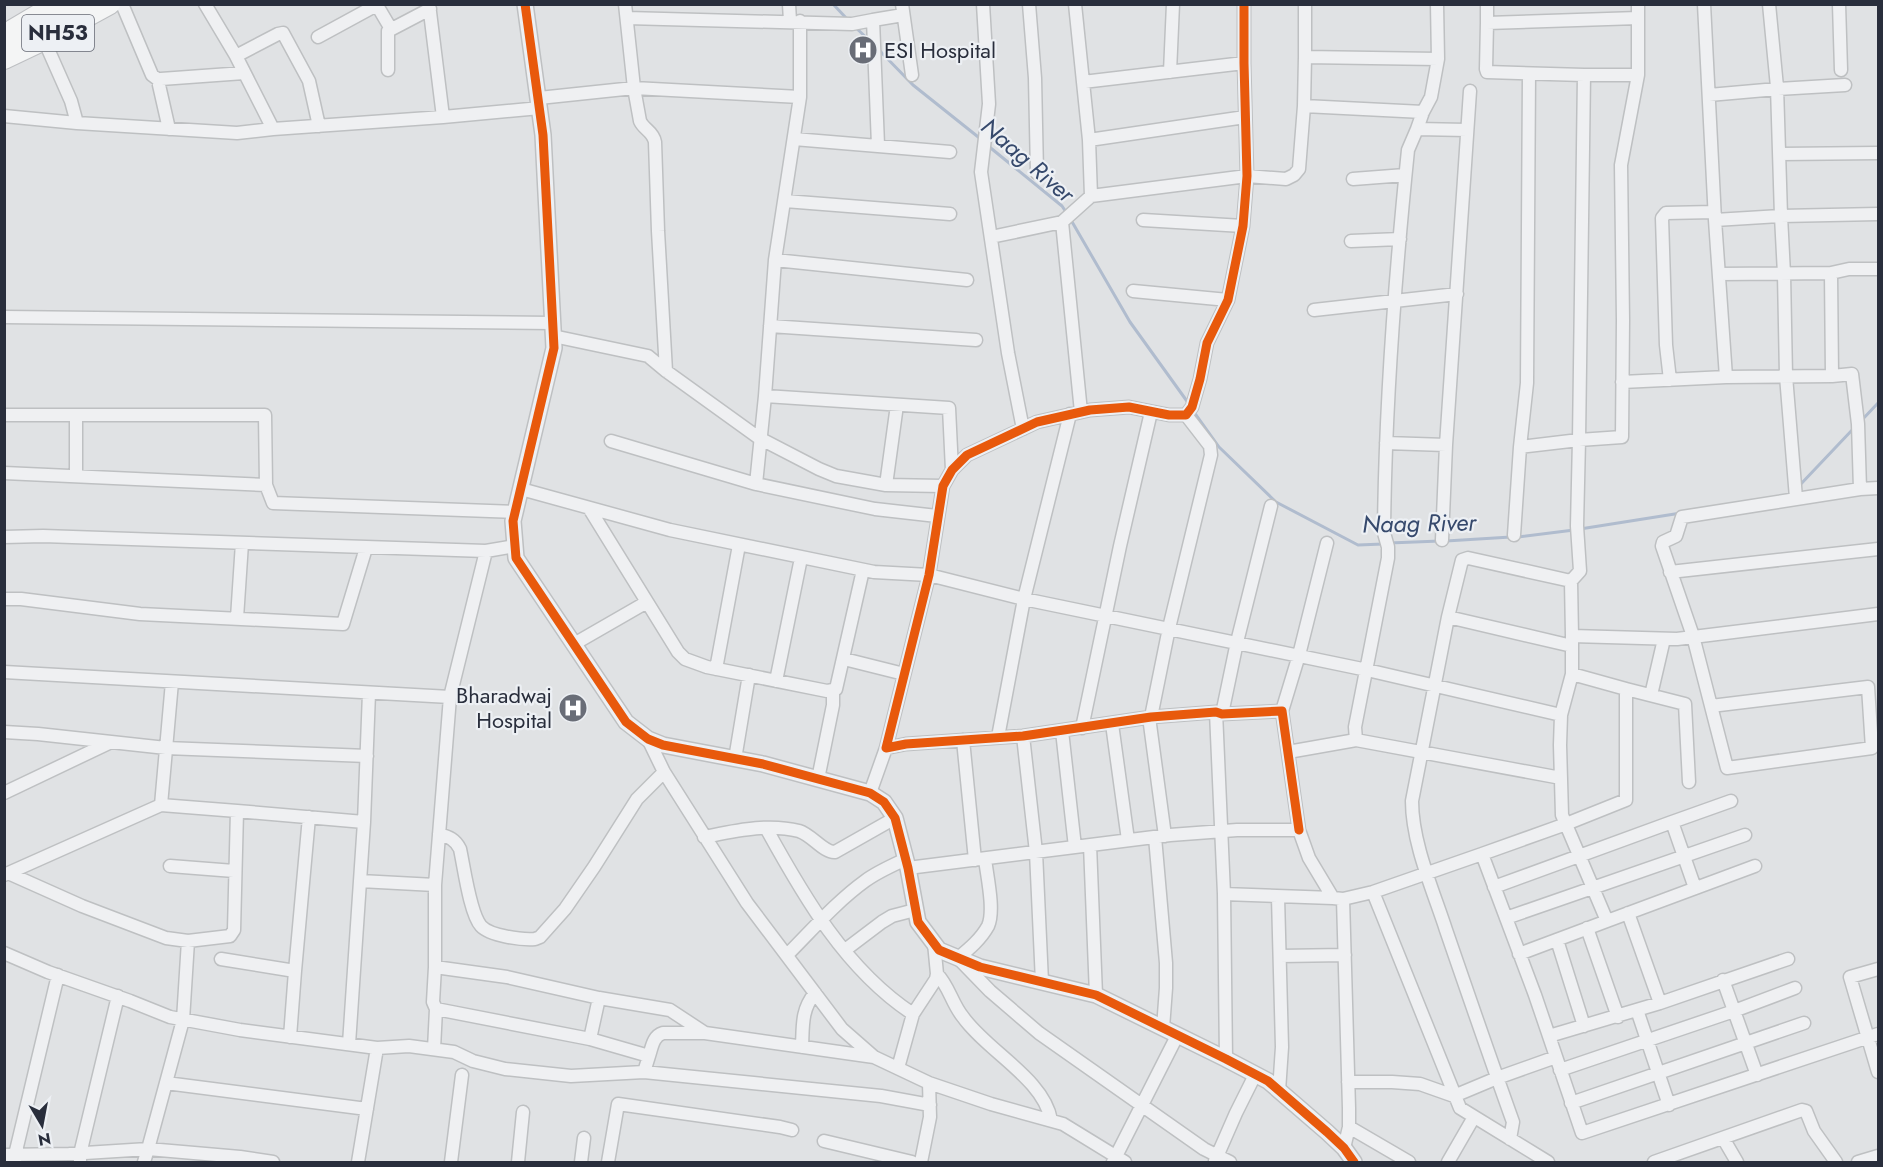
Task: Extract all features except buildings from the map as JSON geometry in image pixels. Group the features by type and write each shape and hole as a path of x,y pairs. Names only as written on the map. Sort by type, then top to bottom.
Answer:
{"highway":[{"path":"4,46 80,4"}],"main road":[{"name":"NH53","path":"4,59 110,4"},
{"name":"NH53","path":"4,34 44,8"}],"street":[{"path":"122,4 152,75 160,81 168,129"},
{"path":"206,4 236,56 273,129"},
{"path":"525,4 543,135 554,348 513,521 516,558 626,722 648,739 663,745 763,764 870,793 884,802 895,818 918,922 939,950 980,967 1096,995 1226,1059 1268,1081 1344,1148 1354,1162"},
{"path":"625,4 640,121 652,132 655,142 666,371"},
{"path":"756,484 775,260 800,97 795,21 789,4"},
{"path":"983,4 990,104 981,172 1008,353 1023,429"},
{"path":"1029,4 1035,78 1037,173"},
{"path":"1075,4 1089,140 1088,199"},
{"path":"1170,72 1173,4"},
{"path":"1189,412 1200,379 1207,343 1228,300 1243,226 1247,176 1244,4"},
{"path":"992,237 1064,220 1088,199 1247,176 1286,178 1294,175 1299,169 1304,106 1305,4"},
{"path":"1356,740 1355,727 1388,552 1384,533 1386,443 1394,300 1408,150 1431,97 1438,59 1437,4"},
{"path":"1487,4 1486,71 1488,72 1638,75"},
{"path":"1520,447 1622,437 1621,165 1638,75 1638,4"},
{"path":"1704,4 1714,216 1726,377"},
{"path":"1769,4 1777,84 1786,376 1796,498"},
{"path":"1839,4 1840,70"},
{"path":"318,37 375,6 378,7 391,29"},
{"path":"388,70 387,34 391,29 429,7 443,117"},
{"path":"627,18 852,24 903,10 912,75"},
{"path":"1487,23 1638,18"},
{"path":"873,20 878,145"},
{"path":"236,56 283,33 309,81 319,126"},
{"path":"44,40 72,100 76,123"},
{"path":"1305,57 1438,59"},
{"path":"1083,82 1244,63"},
{"path":"160,81 166,78 244,74"},
{"path":"1514,535 1527,383 1529,74"},
{"path":"1584,75 1577,526 1580,571 1571,580 1572,674 1561,715 1561,778 1562,815 1606,921"},
{"path":"1708,90 1777,84 1845,85"},
{"path":"4,116 237,133 443,117 634,88 800,97"},
{"path":"1442,540 1446,445 1470,91"},
{"path":"1304,106 1420,120 1467,130"},
{"path":"1089,140 1245,117"},
{"path":"794,139 950,152"},
{"path":"1780,154 1878,153"},
{"path":"1353,179 1406,175"},
{"path":"785,201 950,214"},
{"path":"1670,380 1666,345 1662,218 1666,213 1714,216 1878,214"},
{"path":"998,737 1024,599 1076,413 1064,220"},
{"path":"1143,220 1243,226"},
{"path":"1351,241 1400,239"},
{"path":"775,260 967,280"},
{"path":"1719,274 1831,273 1849,269 1878,269"},
{"path":"1831,273 1832,376"},
{"path":"1133,291 1228,300"},
{"path":"1314,309 1456,294"},
{"path":"4,317 553,329 648,356 759,438 819,470 836,476 886,484 943,486"},
{"path":"770,326 976,340"},
{"path":"1622,382 1852,374 1858,424 1860,489"},
{"path":"765,396 949,408 952,470"},
{"path":"886,484 897,405"},
{"path":"870,793 886,748 929,575 943,486 952,470 968,455 1037,422 1076,413 1129,407 1169,415 1189,412"},
{"path":"1082,728 1151,412"},
{"path":"1163,1028 1166,963 1160,837 1150,717 1211,455 1210,446 1189,412"},
{"path":"4,415 265,415 266,485 273,503 516,512"},
{"path":"76,416 76,476"},
{"path":"611,441 756,484 875,509 937,516"},
{"path":"1386,443 1446,445"},
{"path":"4,473 266,485"},
{"path":"1711,706 1868,687 1875,747 1727,768 1711,706 1693,636 1662,544 1676,536 1682,517 1796,498 1878,488"},
{"path":"521,489 670,530 739,545 863,570 929,575 1024,599 1367,670 1561,715"},
{"path":"1226,1059 1219,713 1271,506"},
{"path":"589,508 678,652 685,659 716,669 833,691"},
{"path":"4,537 486,551 515,546"},
{"path":"237,618 242,543"},
{"path":"1327,543 1299,656 1282,711 1299,830 1309,858 1338,898 1344,955 1348,1082 1349,1127 1344,1148"},
{"path":"716,669 739,545"},
{"path":"4,598 21,598 140,614 343,624 366,548"},
{"path":"1670,572 1878,549"},
{"path":"434,1049 435,885 450,697 486,551"},
{"path":"776,681 801,558"},
{"path":"1510,1139 1513,1122 1427,874 1412,814 1412,801 1448,617 1462,560 1571,580"},
{"path":"818,779 833,705 833,691 838,685 863,570"},
{"path":"574,644 647,602"},
{"path":"1448,617 1572,641 1677,639 1878,614"},
{"path":"1651,695 1664,639"},
{"path":"844,660 904,674"},
{"path":"4,672 450,697"},
{"path":"1572,674 1685,704 1689,782"},
{"path":"735,759 749,675"},
{"path":"161,805 172,682"},
{"path":"1224,894 1338,898 1373,892 1566,824 1626,800 1626,689"},
{"path":"349,1044 364,822 369,693"},
{"path":"886,748 906,744 1023,736 1150,717 1282,711"},
{"path":"1112,724 1128,840"},
{"path":"1062,731 1075,847"},
{"path":"4,732 166,748 366,756"},
{"path":"1023,736 1036,852 1042,982"},
{"path":"648,739 664,772 747,903 842,1029 874,1057 928,1083 1063,1124 1118,1161 1177,1036"},
{"path":"958,958 977,941 989,923 990,908 980,860 963,740"},
{"path":"1288,752 1356,740 1561,778"},
{"path":"4,793 112,742"},
{"path":"439,834 452,838 460,849 473,909 480,925 499,935 535,939 540,937 565,909 637,799 664,772"},
{"path":"1494,887 1731,801"},
{"path":"6,874 161,805 364,822"},
{"path":"6,874 165,938 188,941 230,936 234,930 237,811"},
{"path":"290,1037 309,817"},
{"path":"704,837 766,828 790,829 812,837 831,852 895,818"},
{"path":"1672,822 1695,888"},
{"path":"766,828 798,886 845,950 895,1002 914,1014"},
{"path":"787,955 865,881 883,869 907,864 980,860 1128,840 1221,831 1299,830"},
{"path":"1506,918 1745,835"},
{"path":"1090,845 1096,995"},
{"path":"1482,854 1582,1133 1873,1036"},
{"path":"170,866 234,871"},
{"path":"1519,954 1755,866"},
{"path":"360,881 435,885"},
{"path":"1373,892 1460,1107 1548,1162"},
{"path":"1278,897 1282,1047 1279,1091"},
{"path":"845,950 892,916 915,910"},
{"path":"1628,913 1660,1003"},
{"path":"1587,928 1618,1017"},
{"path":"1557,940 1584,1026"},
{"path":"144,1162 183,1020 188,941"},
{"path":"898,1068 914,1014 937,974 934,944"},
{"path":"4,953 170,1017 240,1030 377,1047 409,1046 434,1049 454,1052 473,1061 505,1069 571,1076 644,1072 880,1096 930,1105"},
{"path":"1280,956 1344,955"},
{"path":"958,958 990,991 1039,1033 1216,1159 1230,1162"},
{"path":"1549,1036 1618,1017 1788,958"},
{"path":"221,959 295,970"},
{"path":"435,967 507,977 598,998 670,1010 705,1033"},
{"path":"1878,969 1850,977 1873,1036 1878,1072"},
{"path":"937,974 969,1025 1040,1093 1049,1110 1051,1120"},
{"path":"58,975 12,1158 80,1158 148,1149 273,1162"},
{"path":"1723,980 1757,1075"},
{"path":"1348,1082 1420,1084 1454,1096 1497,1078 1647,1041 1795,988"},
{"path":"802,1047 804,1015 807,1004 816,993"},
{"path":"80,1158 118,996"},
{"path":"590,1040 598,998"},
{"path":"436,1009 590,1040 649,1056"},
{"path":"1637,1010 1669,1105"},
{"path":"1571,1103 1804,1023"},
{"path":"644,1072 658,1034 705,1033 874,1057"},
{"path":"358,1162 377,1047"},
{"path":"451,1162 462,1075"},
{"path":"1216,1159 1255,1075"},
{"path":"166,1083 367,1109"},
{"path":"921,1162 930,1117 928,1083"},
{"path":"608,1162 618,1104 792,1130"},
{"path":"1656,1162 1804,1110 1821,1142 1836,1162"},
{"path":"518,1162 524,1112"},
{"path":"1448,1162 1474,1117"},
{"path":"1349,1127 1409,1162"},
{"path":"581,1162 584,1138"},
{"path":"1723,1138 1737,1162"},
{"path":"824,1141 912,1162"},
{"path":"1858,1162 1878,1156"}],"waterway":[{"name":"Naag River","path":"833,4 848,20"},
{"name":"Naag River","path":"855,27 870,41"},
{"name":"Naag River","path":"879,50 913,85 982,140"},
{"name":"Naag River","path":"987,145 1062,206 1066,212"},
{"name":"Naag River","path":"1071,220 1130,322 1189,404"},
{"name":"Naag River","path":"1861,421 1878,403"},
{"name":"Naag River","path":"1194,412 1219,447 1276,502 1358,545 1383,544"},
{"name":"Naag River","path":"1799,486 1854,428"},
{"name":"Naag River","path":"1580,529 1681,513"},
{"name":"Naag River","path":"1518,537 1574,530"},
{"name":"Naag River","path":"1446,541 1511,537"},
{"name":"Naag River","path":"1389,543 1440,541"}],"cycle path":[{"path":"525,4 543,135 554,348 513,521 516,558 626,722 648,739 663,745 763,764 870,793 884,802 895,818 908,868 918,922 939,950 980,967 1096,995 1226,1059 1268,1081 1344,1148 1354,1162"},
{"path":"1244,4 1247,176 1243,226 1228,300 1207,343 1192,407 1186,415 1169,415 1129,407 1090,410 1037,422 967,455 952,470 943,486 929,575 886,748 906,744 1023,736 1151,717 1216,712 1222,714 1282,711 1299,830"}],"place":[{"name":"ESI Hospital","path":"863,50"},
{"name":"Bharadwaj Hospital","path":"573,708"}]}
